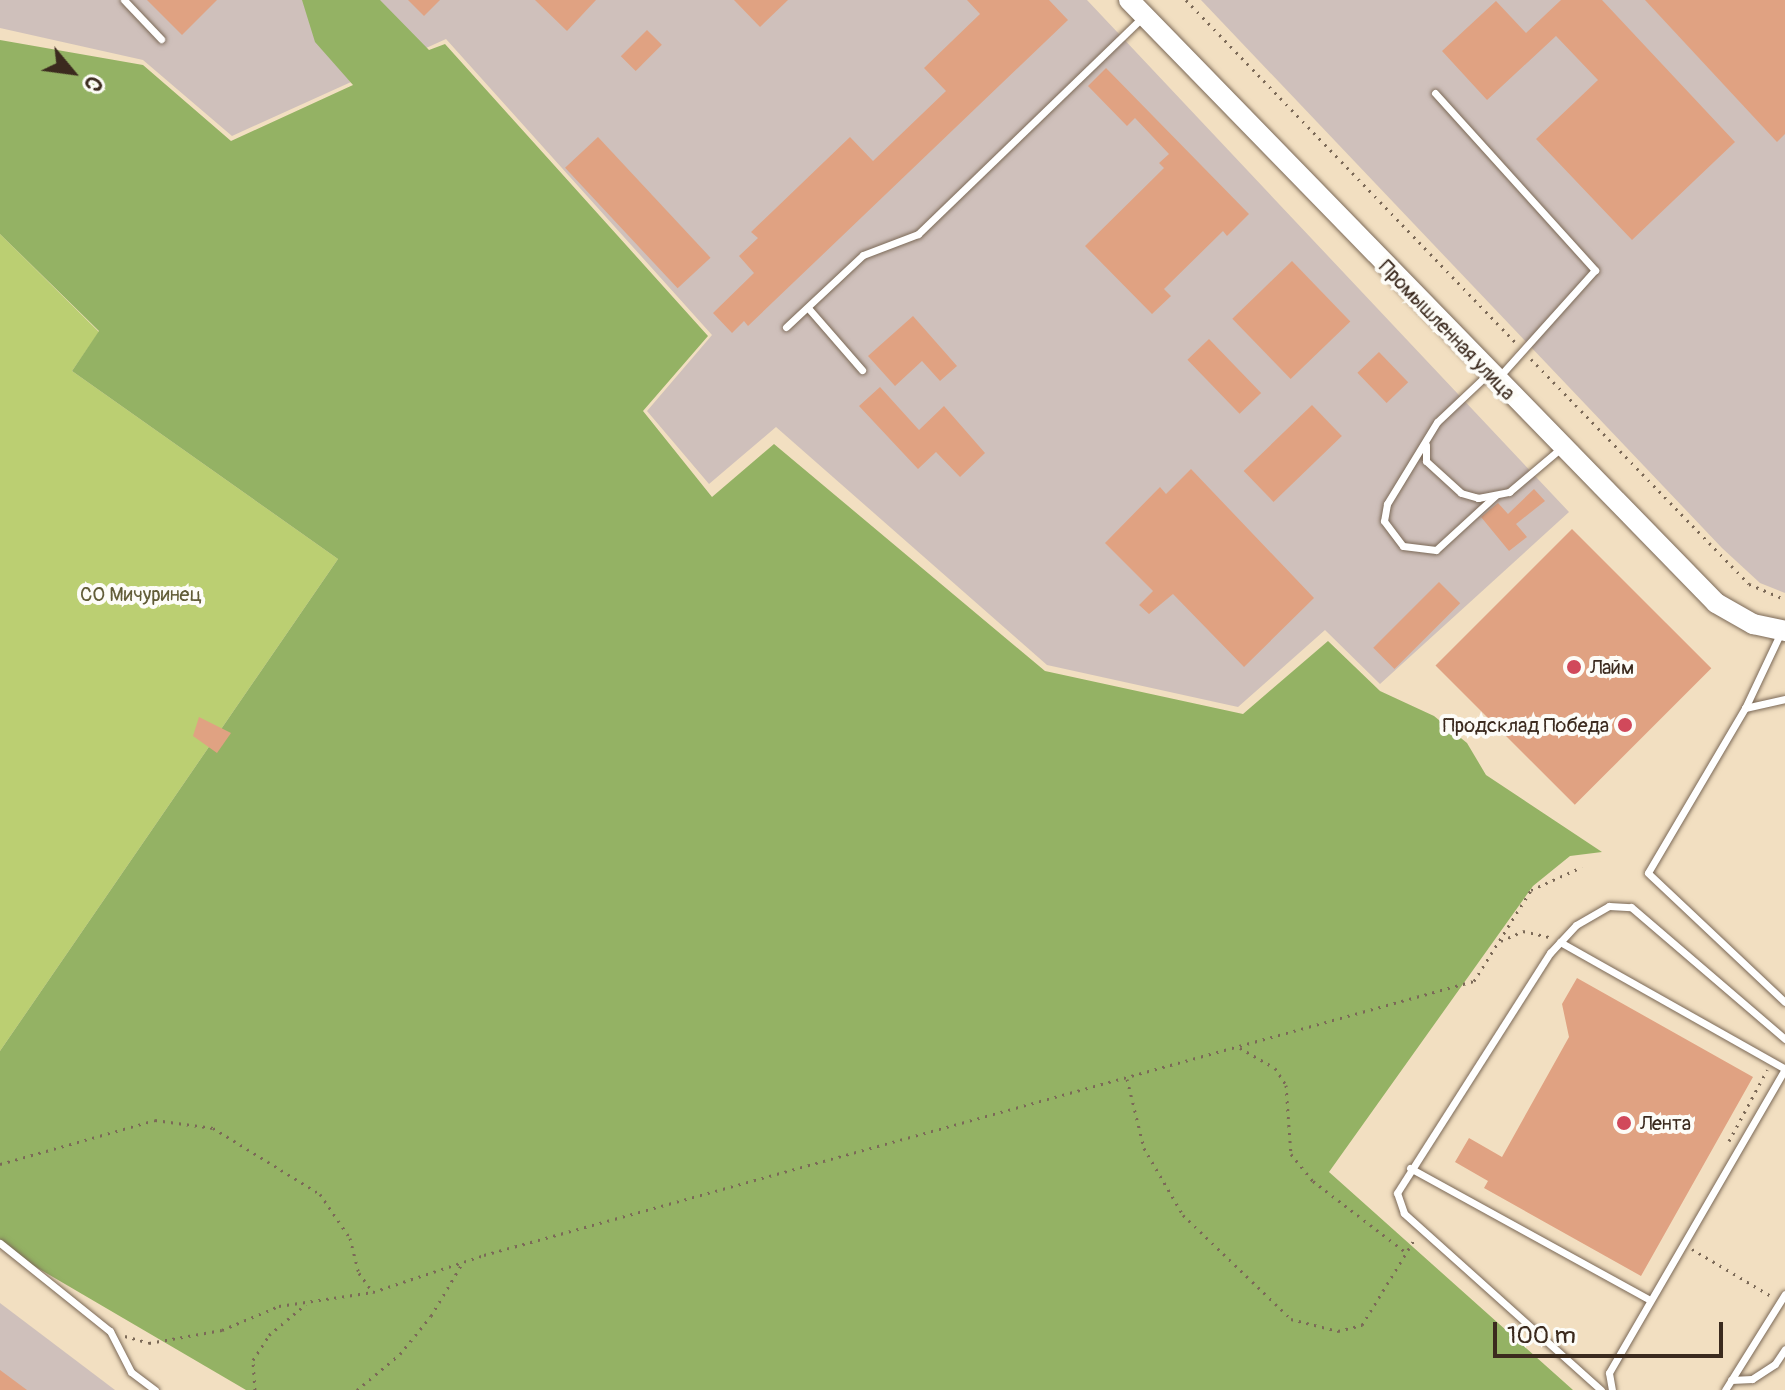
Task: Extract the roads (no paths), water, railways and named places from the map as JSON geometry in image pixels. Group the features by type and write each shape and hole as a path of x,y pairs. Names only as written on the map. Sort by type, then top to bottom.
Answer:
{"main road":[{"name":"Промышленная улица","path":"1129,0 1561,448 1716,603 1753,624 1783,631"}],"lane":[{"path":"124,0 161,39"},
{"path":"786,327 809,309 863,255 918,234 1144,16"},
{"path":"1435,93 1595,270 1523,351 1437,422 1387,504 1384,521 1403,546 1436,550 1496,495"},
{"path":"809,309 862,370"},
{"path":"1426,442 1426,461 1461,493 1478,498 1509,492 1561,448"},
{"path":"1783,631 1745,708 1648,873 1785,1002"},
{"path":"1745,708 1785,699"},
{"path":"1601,1390 1420,1228 1397,1203 1410,1168 1560,942 1576,925 1609,906 1631,907 1785,1039"},
{"path":"1560,942 1785,1069 1609,1373 1612,1390"},
{"path":"1410,1168 1650,1300"},
{"path":"0,1243 110,1331 131,1372 155,1390"},
{"path":"1725,1390 1783,1298"},
{"path":"1731,1380 1752,1379 1775,1364 1785,1349"}],"place":[{"name":"Лайм","path":"1574,667"},
{"name":"Продсклад Победа","path":"1625,725"},
{"name":"Лента","path":"1624,1123"}],"park label":[{"name":"СО Мичуринец","path":"141,594"}]}
